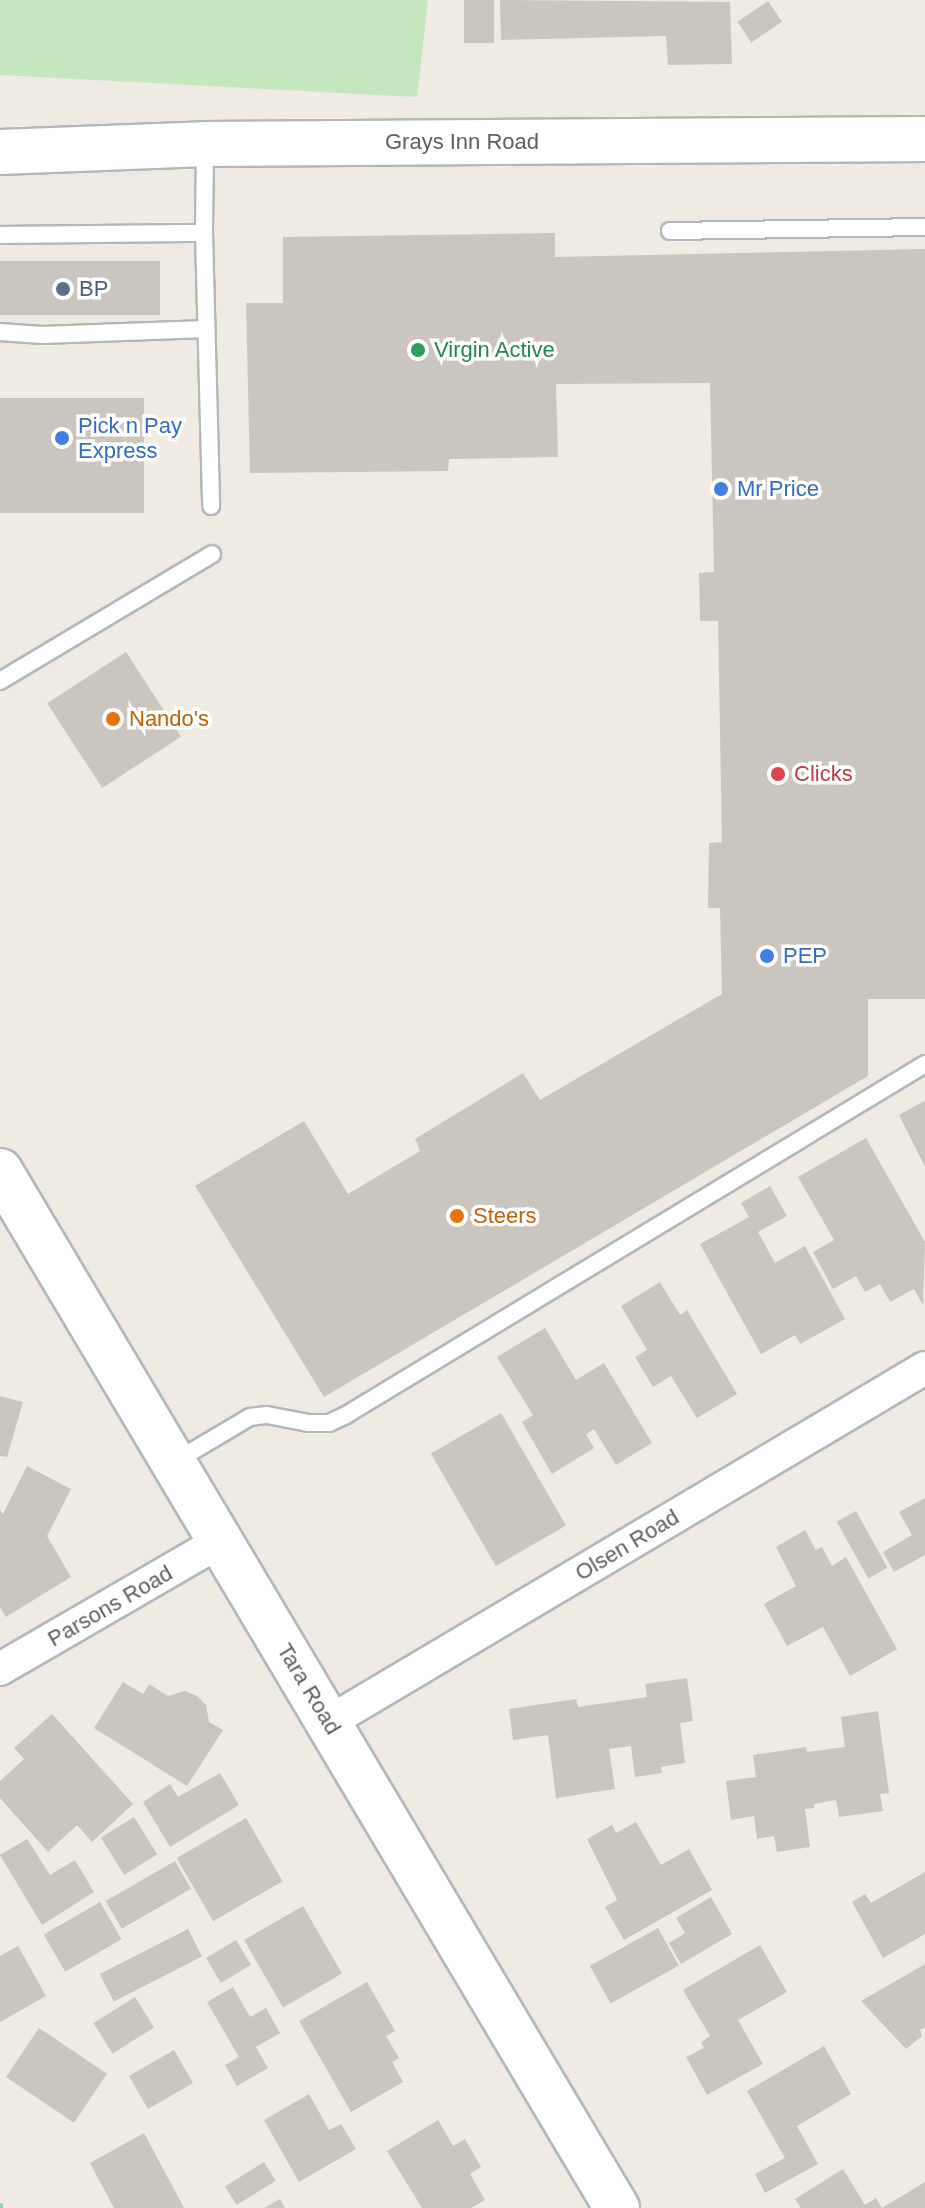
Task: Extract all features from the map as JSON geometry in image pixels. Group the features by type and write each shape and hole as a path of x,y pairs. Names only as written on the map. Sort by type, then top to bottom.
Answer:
{"street":[{"name":"Grays Inn Road","path":"0,152 205,144 925,139"},
{"name":"Tara Road","path":"0,1171 617,2208"},
{"name":"Olsen Road","path":"329,1722 925,1368"},
{"name":"Parsons Road","path":"0,1669 219,1542"}],"lane":[{"path":"205,144 204,233 211,506"},
{"path":"670,231 925,227"},
{"path":"0,235 204,233"},
{"path":"0,332 42,335 206,329"},
{"path":"0,681 212,554"},
{"path":"172,1463 250,1417 267,1415 309,1423 329,1423 346,1415 925,1064"}],"green space":[{"path":"0,0 428,0 417,97 0,75"}],"building":[{"path":"464,0 494,0 494,43 464,43"},
{"path":"500,0 730,2 732,64 668,65 666,36 501,40"},
{"path":"768,1 782,22 751,42 737,22"},
{"path":"555,233 555,257 925,249 925,999 868,999 868,1076 324,1397 195,1186 304,1121 348,1194 420,1151 415,1139 523,1073 540,1100 722,994 720,908 708,908 709,843 722,842 718,621 700,621 699,573 714,572 710,383 556,384 558,457 449,459 448,471 250,473 246,303 283,303 283,237"},
{"path":"0,261 160,261 160,315 0,315"},
{"path":"0,398 144,398 144,513 0,513"},
{"name":"Nando's","path":"126,652 181,737 102,788 47,703"},
{"path":"925,1103 925,1167 899,1115"},
{"path":"866,1138 925,1242 923,1305 914,1289 890,1302 880,1284 865,1292 856,1276 833,1289 813,1252 834,1240 798,1177"},
{"path":"770,1186 787,1216 758,1232 775,1263 805,1246 845,1319 800,1344 795,1335 761,1354 700,1244 749,1217 741,1203"},
{"path":"660,1282 680,1315 687,1310 737,1394 697,1418 671,1376 653,1387 635,1357 647,1350 621,1306"},
{"path":"545,1328 576,1380 604,1363 652,1443 616,1465 594,1429 586,1434 594,1448 552,1474 522,1422 533,1415 497,1357"},
{"path":"0,1396 23,1402 7,1457 0,1456"},
{"path":"501,1413 566,1526 496,1566 431,1454"},
{"path":"27,1466 71,1489 47,1536 71,1577 6,1617 0,1607 0,1510 3,1514"},
{"path":"925,1498 925,1555 894,1572 883,1552 912,1535 899,1512"},
{"path":"856,1511 888,1568 868,1579 837,1522"},
{"path":"805,1530 816,1550 822,1547 832,1566 846,1557 897,1649 850,1676 823,1627 787,1646 764,1604 796,1586 776,1547"},
{"path":"687,1678 693,1721 680,1723 685,1763 661,1767 662,1773 635,1777 631,1746 609,1749 615,1789 556,1798 548,1735 513,1740 509,1709 576,1699 578,1707 647,1697 645,1684"},
{"path":"123,1682 143,1694 149,1684 168,1696 185,1691 197,1696 206,1705 209,1722 223,1730 187,1786 94,1728"},
{"path":"878,1711 889,1793 880,1794 883,1811 839,1817 836,1800 814,1804 814,1808 805,1809 810,1847 777,1852 774,1836 757,1839 754,1816 731,1820 726,1781 756,1777 753,1755 806,1747 807,1752 845,1747 841,1717"},
{"path":"52,1714 133,1804 92,1842 77,1825 48,1852 0,1798 0,1781 24,1759 14,1748"},
{"path":"220,1773 239,1805 170,1847 143,1802 170,1784 178,1797"},
{"path":"134,1817 157,1854 124,1875 101,1838"},
{"path":"246,1818 282,1881 213,1921 177,1858"},
{"path":"636,1822 661,1865 689,1849 712,1890 624,1940 605,1907 617,1900 587,1839 612,1825 616,1833"},
{"path":"27,1839 50,1875 75,1860 94,1892 42,1925 0,1855"},
{"path":"175,1861 191,1889 122,1929 106,1901"},
{"path":"925,1872 925,1934 883,1958 852,1902 865,1894 871,1903"},
{"path":"711,1897 732,1934 681,1964 669,1943 685,1933 676,1918"},
{"path":"100,1902 122,1939 65,1972 44,1934"},
{"path":"303,1906 342,1974 283,2008 244,1940"},
{"path":"658,1928 679,1966 611,2003 590,1966"},
{"path":"188,1929 202,1957 114,2002 100,1974"},
{"path":"236,1940 251,1965 221,1983 206,1958"},
{"path":"760,1945 787,1992 738,2020 763,2064 707,2095 686,2057 704,2048 701,2042 710,2036 683,1990"},
{"path":"18,1946 46,1996 0,2022 0,1956"},
{"path":"925,1964 925,2027 920,2030 922,2036 906,2049 861,2001"},
{"path":"367,1982 395,2031 386,2036 399,2058 392,2062 403,2082 351,2112 299,2021"},
{"path":"233,1987 250,2017 266,2008 280,2033 256,2047 268,2068 237,2086 225,2065 239,2057 207,2002"},
{"path":"135,1997 154,2028 113,2053 93,2023"},
{"path":"39,2028 107,2074 74,2123 6,2077"},
{"path":"824,2046 851,2094 797,2126 818,2164 765,2193 755,2174 785,2158 747,2091"},
{"path":"174,2050 193,2083 148,2109 129,2076"},
{"path":"309,2094 329,2130 341,2124 356,2149 299,2182 264,2120"},
{"path":"438,2120 453,2146 465,2139 481,2167 470,2174 485,2200 471,2208 422,2208 387,2151"},
{"path":"144,2133 184,2208 114,2208 90,2163"},
{"path":"264,2162 276,2181 237,2205 225,2186"},
{"path":"843,2169 865,2205 876,2198 882,2208 801,2208 795,2199"},
{"path":"925,2182 925,2208 882,2208"},
{"path":"280,2199 285,2208 264,2208"}],"place":[{"name":"BP","path":"63,289"},
{"name":"Virgin Active","path":"418,350"},
{"name":"Pick n Pay Express","path":"62,438"},
{"name":"Mr Price","path":"721,489"},
{"name":"Nando's","path":"113,719"},
{"name":"Clicks","path":"778,774"},
{"name":"PEP","path":"767,956"},
{"name":"Steers","path":"457,1216"}]}
